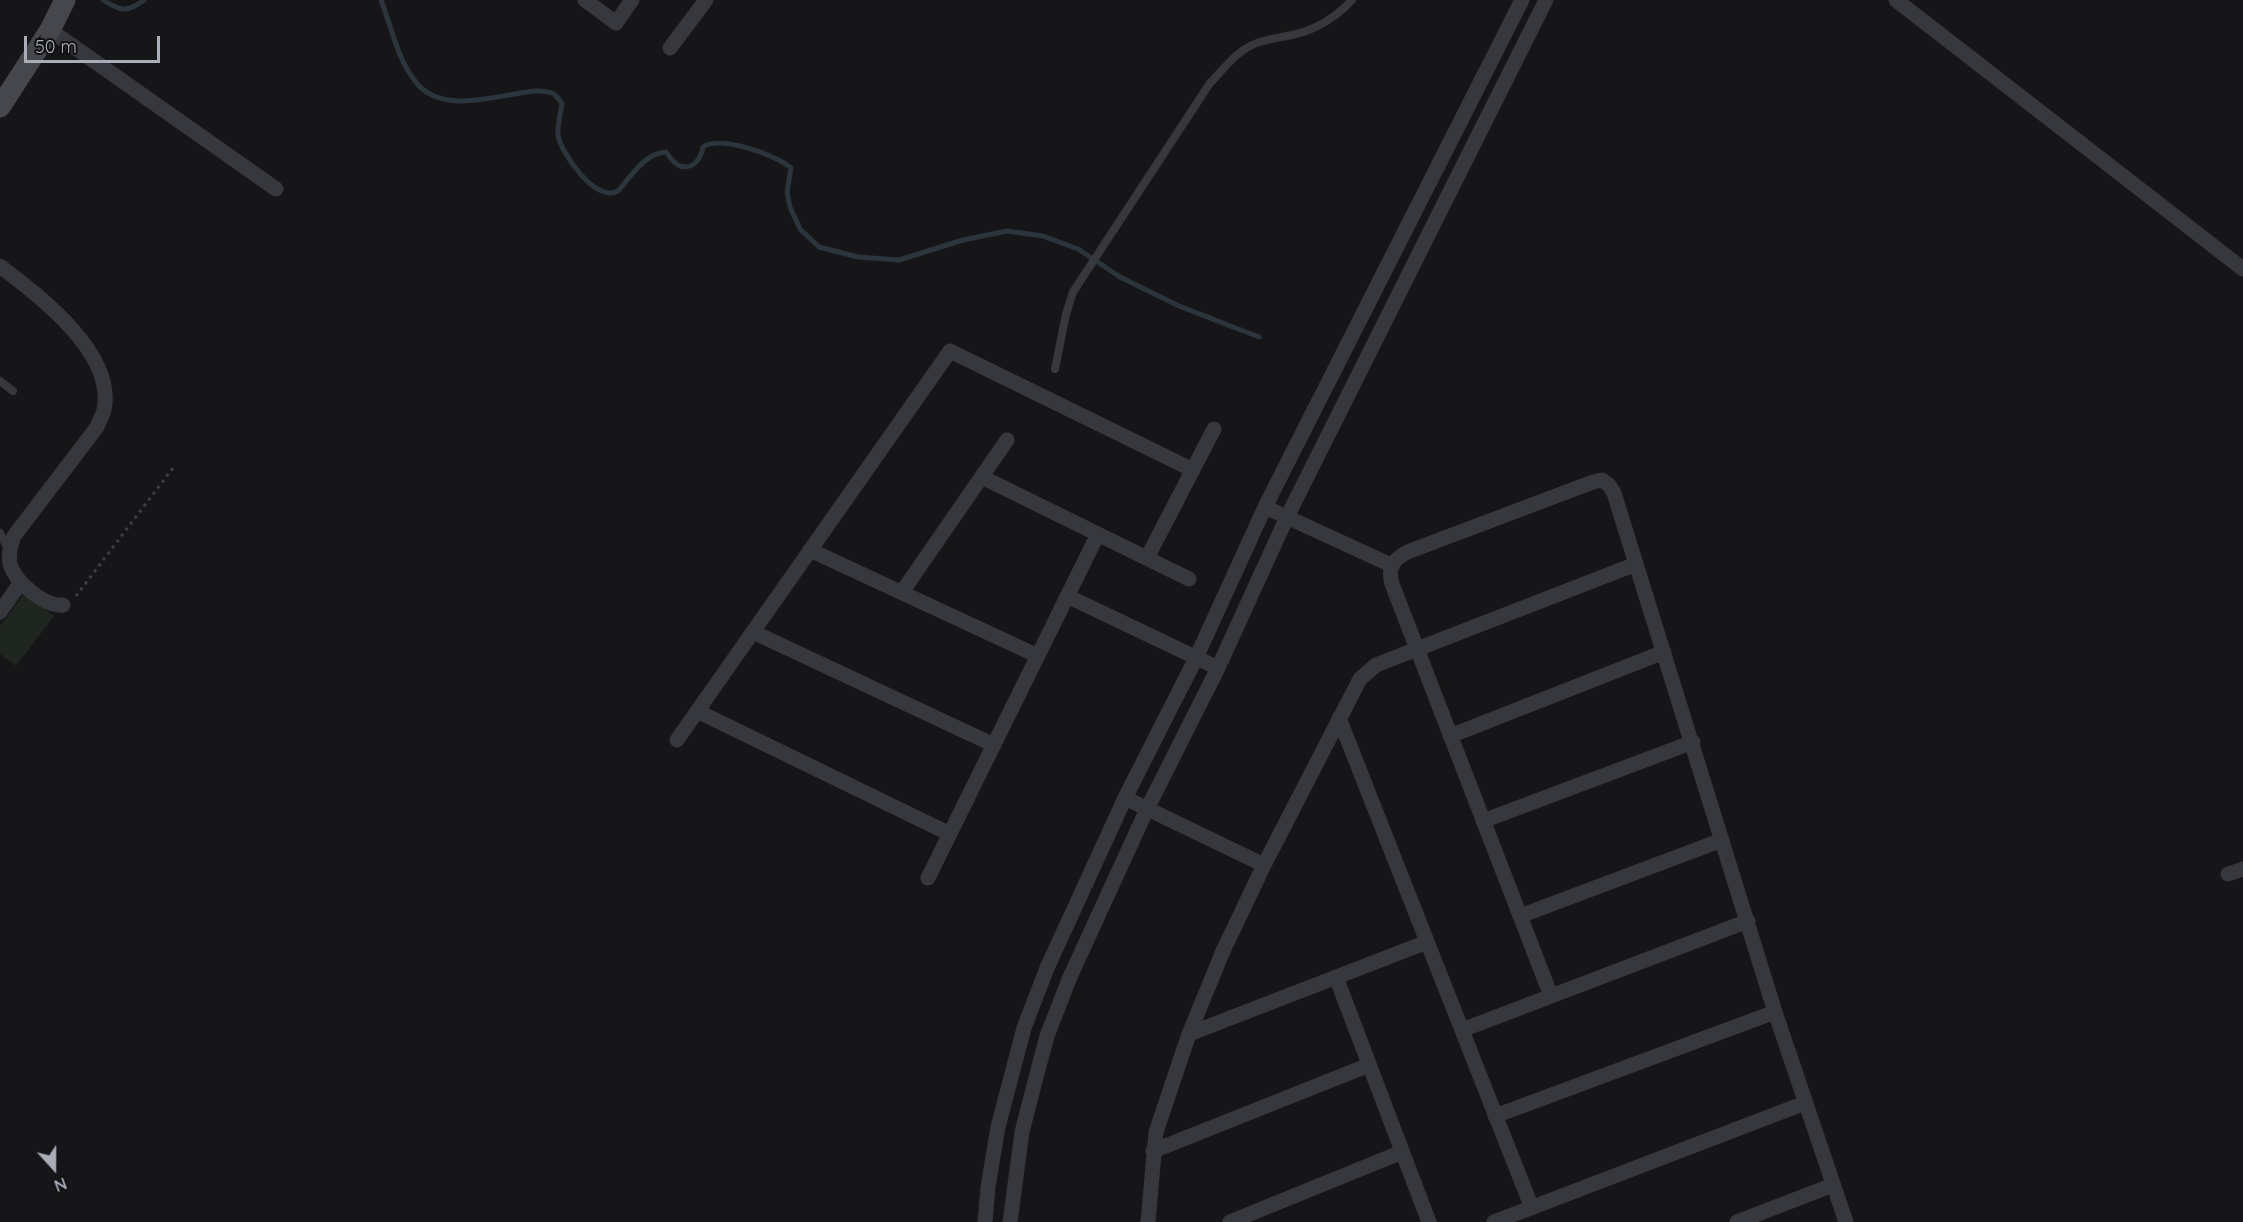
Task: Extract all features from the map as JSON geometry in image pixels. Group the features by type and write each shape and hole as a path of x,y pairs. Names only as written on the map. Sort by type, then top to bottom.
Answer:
{"street":[{"path":"1,103 50,30 65,0"},
{"path":"585,0 616,23 632,0"},
{"path":"670,48 706,0"},
{"path":"985,1222 998,1127 1024,1028 1047,968 1125,798 1196,658 1265,507 1522,0"},
{"path":"1010,1222 1022,1132 1047,1036 1070,977 1147,809 1218,668 1287,517 1546,0"},
{"path":"1898,0 2243,269"},
{"path":"50,30 276,189"},
{"path":"0,266 49,304 70,325 87,350 105,390 104,410 97,427 14,536 9,553 14,573 21,582 48,603 56,606 63,605"},
{"path":"677,740 950,351 1193,470"},
{"path":"1147,558 1214,429"},
{"path":"902,592 1007,440"},
{"path":"982,477 1189,579"},
{"path":"1551,996 1392,584 1389,571 1396,559 1410,551 1602,480 1614,493 1775,1012 1846,1222"},
{"path":"1265,507 1391,565"},
{"path":"928,878 1098,534"},
{"path":"810,550 1038,656"},
{"path":"1148,1222 1153,1151 1160,1116 1189,1034 1223,951 1264,865 1364,673 1376,665 1636,564"},
{"path":"0,612 21,582"},
{"path":"1068,596 1218,668"},
{"path":"753,632 994,746"},
{"path":"1450,736 1664,652"},
{"path":"697,711 950,834"},
{"path":"1339,718 1532,1208"},
{"path":"1483,821 1693,742"},
{"path":"1125,798 1264,865"},
{"path":"1520,916 1722,840"},
{"path":"2228,874 2243,869"},
{"path":"1462,1030 1748,921"},
{"path":"1189,1034 1427,942"},
{"path":"1335,977 1429,1222"},
{"path":"1495,1116 1775,1012"},
{"path":"1153,1151 1369,1065"},
{"path":"1494,1222 1805,1104"},
{"path":"998,1127 1022,1132"},
{"path":"1230,1222 1402,1152"},
{"path":"1737,1222 1833,1185"}],"lane":[{"path":"1055,369 1066,314 1073,292 1210,83 1238,54 1251,45 1296,34 1317,26 1339,14 1352,0"},
{"path":"0,381 13,391"},
{"path":"0,533 9,553"}],"path":[{"path":"63,605 79,593 173,468"}],"shaded area":[{"path":"24,594 54,616 16,666 0,654 0,626"}],"waterway":[{"path":"103,0 124,9 133,7 144,0"},
{"path":"381,0 399,52 409,72 425,91 436,97 462,101 534,91 555,95 562,103 558,135 566,154 582,176 601,191 610,193 619,190 639,166 658,153 666,152 676,164 685,167 696,162 703,147 722,143 735,145 761,152 791,168 787,192 790,207 800,229 819,247 858,257 899,260 963,240 1007,231 1043,236 1078,249 1120,277 1179,306 1259,337"}]}
